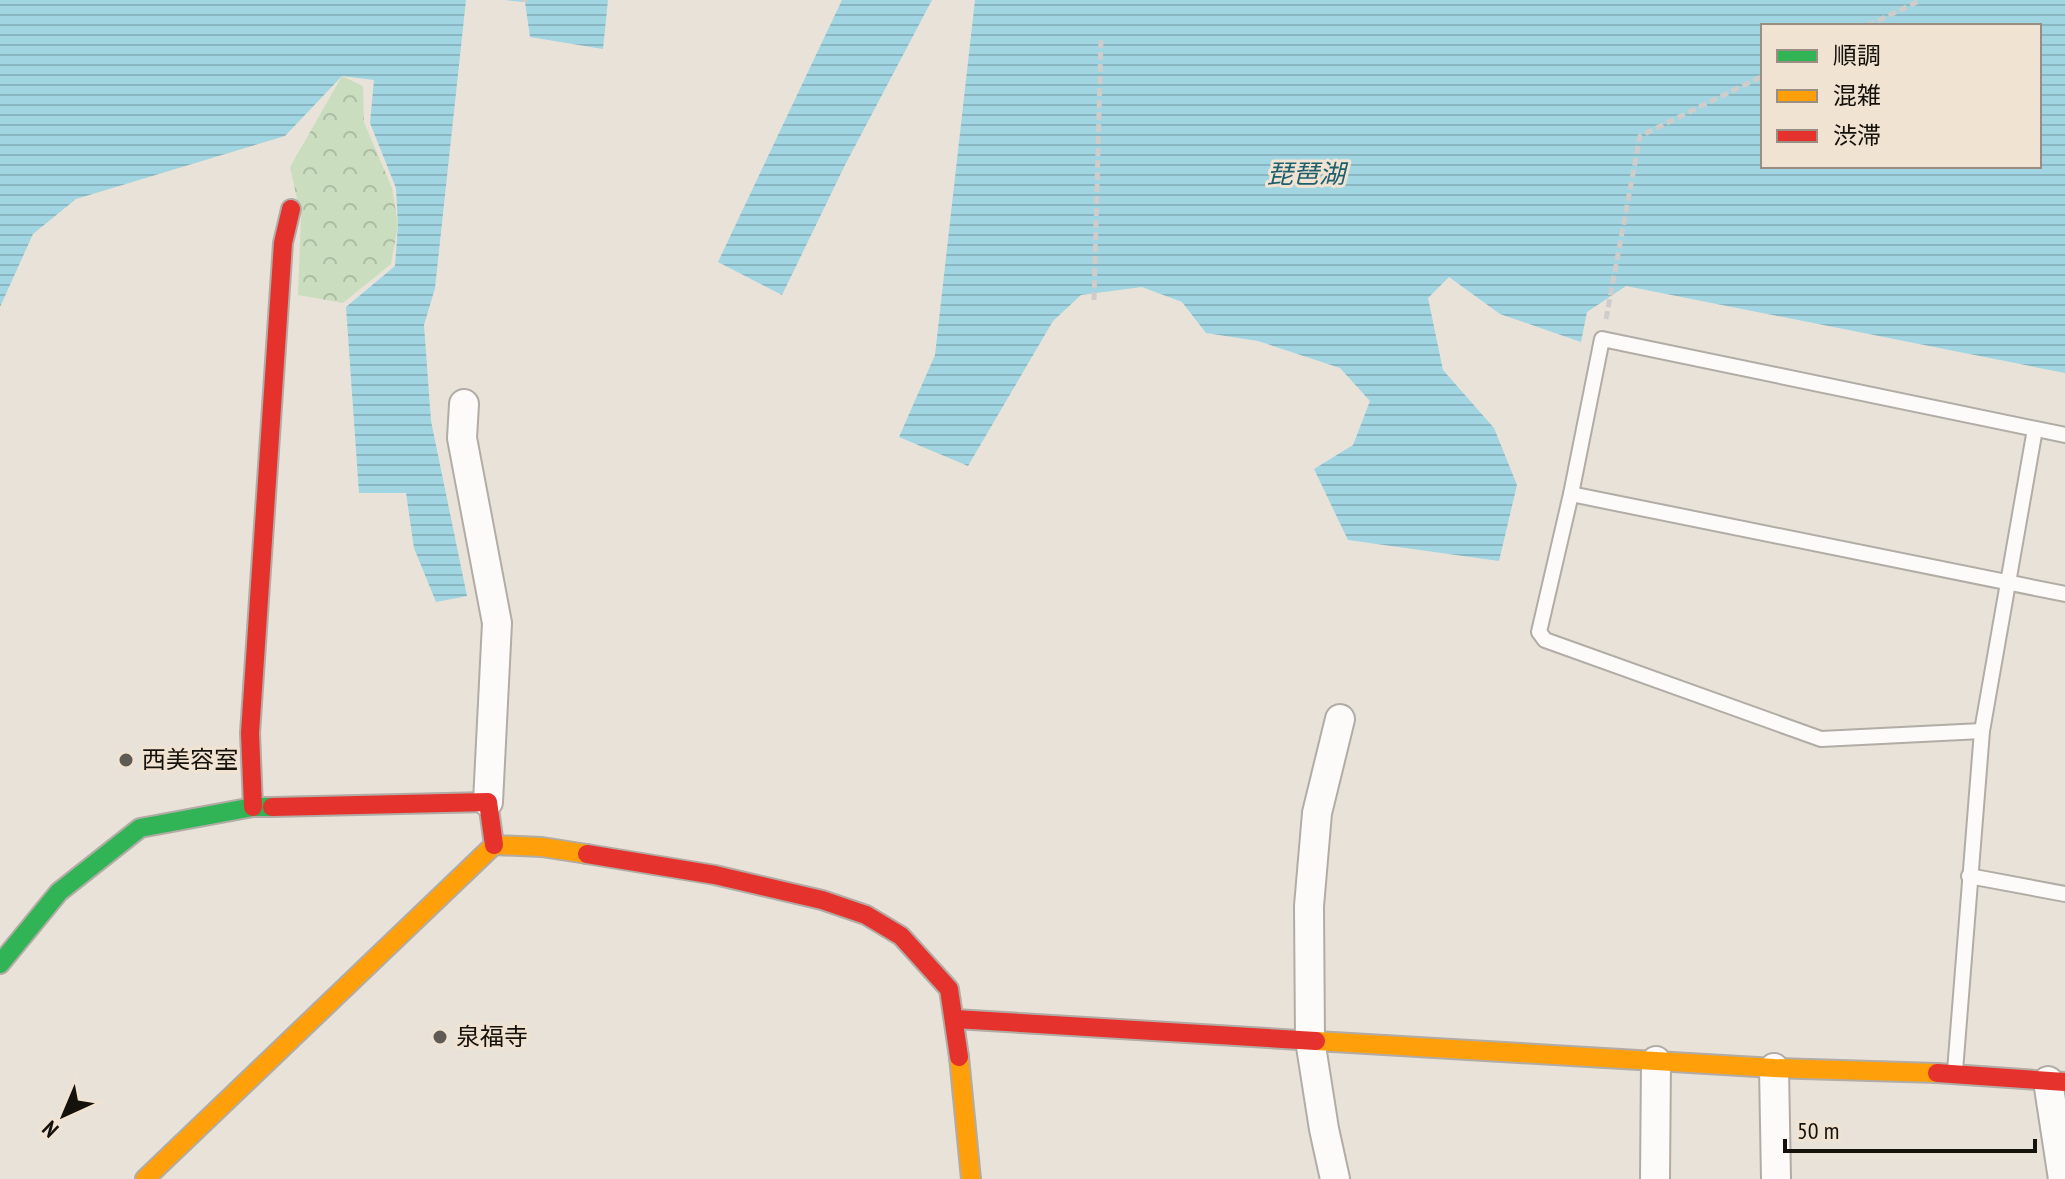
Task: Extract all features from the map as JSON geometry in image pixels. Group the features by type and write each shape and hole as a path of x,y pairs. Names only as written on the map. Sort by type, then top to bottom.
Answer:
{"street":[{"path":"253,807 252,701 283,243 291,209"},
{"path":"464,404 462,438 497,623 488,802 494,845"},
{"path":"1335,1179 1310,1040 1309,906 1317,813 1340,719"},
{"path":"0,964 59,892 140,828 253,807 488,802"},
{"path":"145,1179 494,845 542,847 715,875 822,900 866,915 901,936 949,989 955,1019 971,1179"},
{"path":"955,1019 1774,1068 1955,1073 2057,1082 2063,1179"},
{"path":"1655,1179 1656,1061"},
{"path":"1774,1068 1776,1179"}],"lane":[{"path":"1982,731 1821,739 1545,640 1539,632 1602,339 2065,435"},
{"path":"1955,1073 1982,731 2035,429"},
{"path":"1571,494 2065,594"},
{"path":"1969,876 2065,894"}],"path":[{"path":"1871,24 1921,0"},
{"path":"1094,300 1101,39"},
{"path":"1602,339 1640,136 1761,77"}],"green space":[{"path":"342,76 363,86 364,122 392,188 398,225 391,264 343,303 298,295 301,217 290,167"}],"water":[{"path":"0,0 466,0 435,288 424,325 431,421 467,596 436,602 414,548 406,493 359,493 346,307 395,266 398,225 396,188 370,123 374,80 342,76 285,136 76,199 33,234 0,307"},
{"path":"504,0 608,0 603,49 530,37 525,2"},
{"path":"842,0 932,0 845,165 782,295 718,262"},
{"name":"琵琶湖","path":"975,0 2065,0 2065,373 1626,286 1587,312 1581,342 1500,314 1449,277 1428,298 1443,370 1494,428 1517,485 1499,561 1348,540 1314,469 1353,445 1370,401 1340,368 1258,341 1206,333 1182,302 1142,287 1081,295 1053,321 968,466 899,437 935,355"}],"traffic: fast":[{"path":"0,964 59,892 140,828 253,807 272,807"}],"traffic: slow":[{"path":"145,1179 494,845 542,847 587,854"},
{"path":"1316,1041 1774,1068 1937,1073"},
{"path":"959,1057 971,1179"}],"traffic: jam":[{"path":"253,807 250,733 283,243 291,209"},
{"path":"272,807 488,802 494,845"},
{"path":"587,854 715,875 822,900 866,915 901,936 949,989 959,1057"},
{"path":"955,1019 1316,1041"},
{"path":"1937,1073 2065,1082"}],"place":[{"name":"西美容室","path":"126,760"},
{"name":"泉福寺","path":"440,1037"}]}
